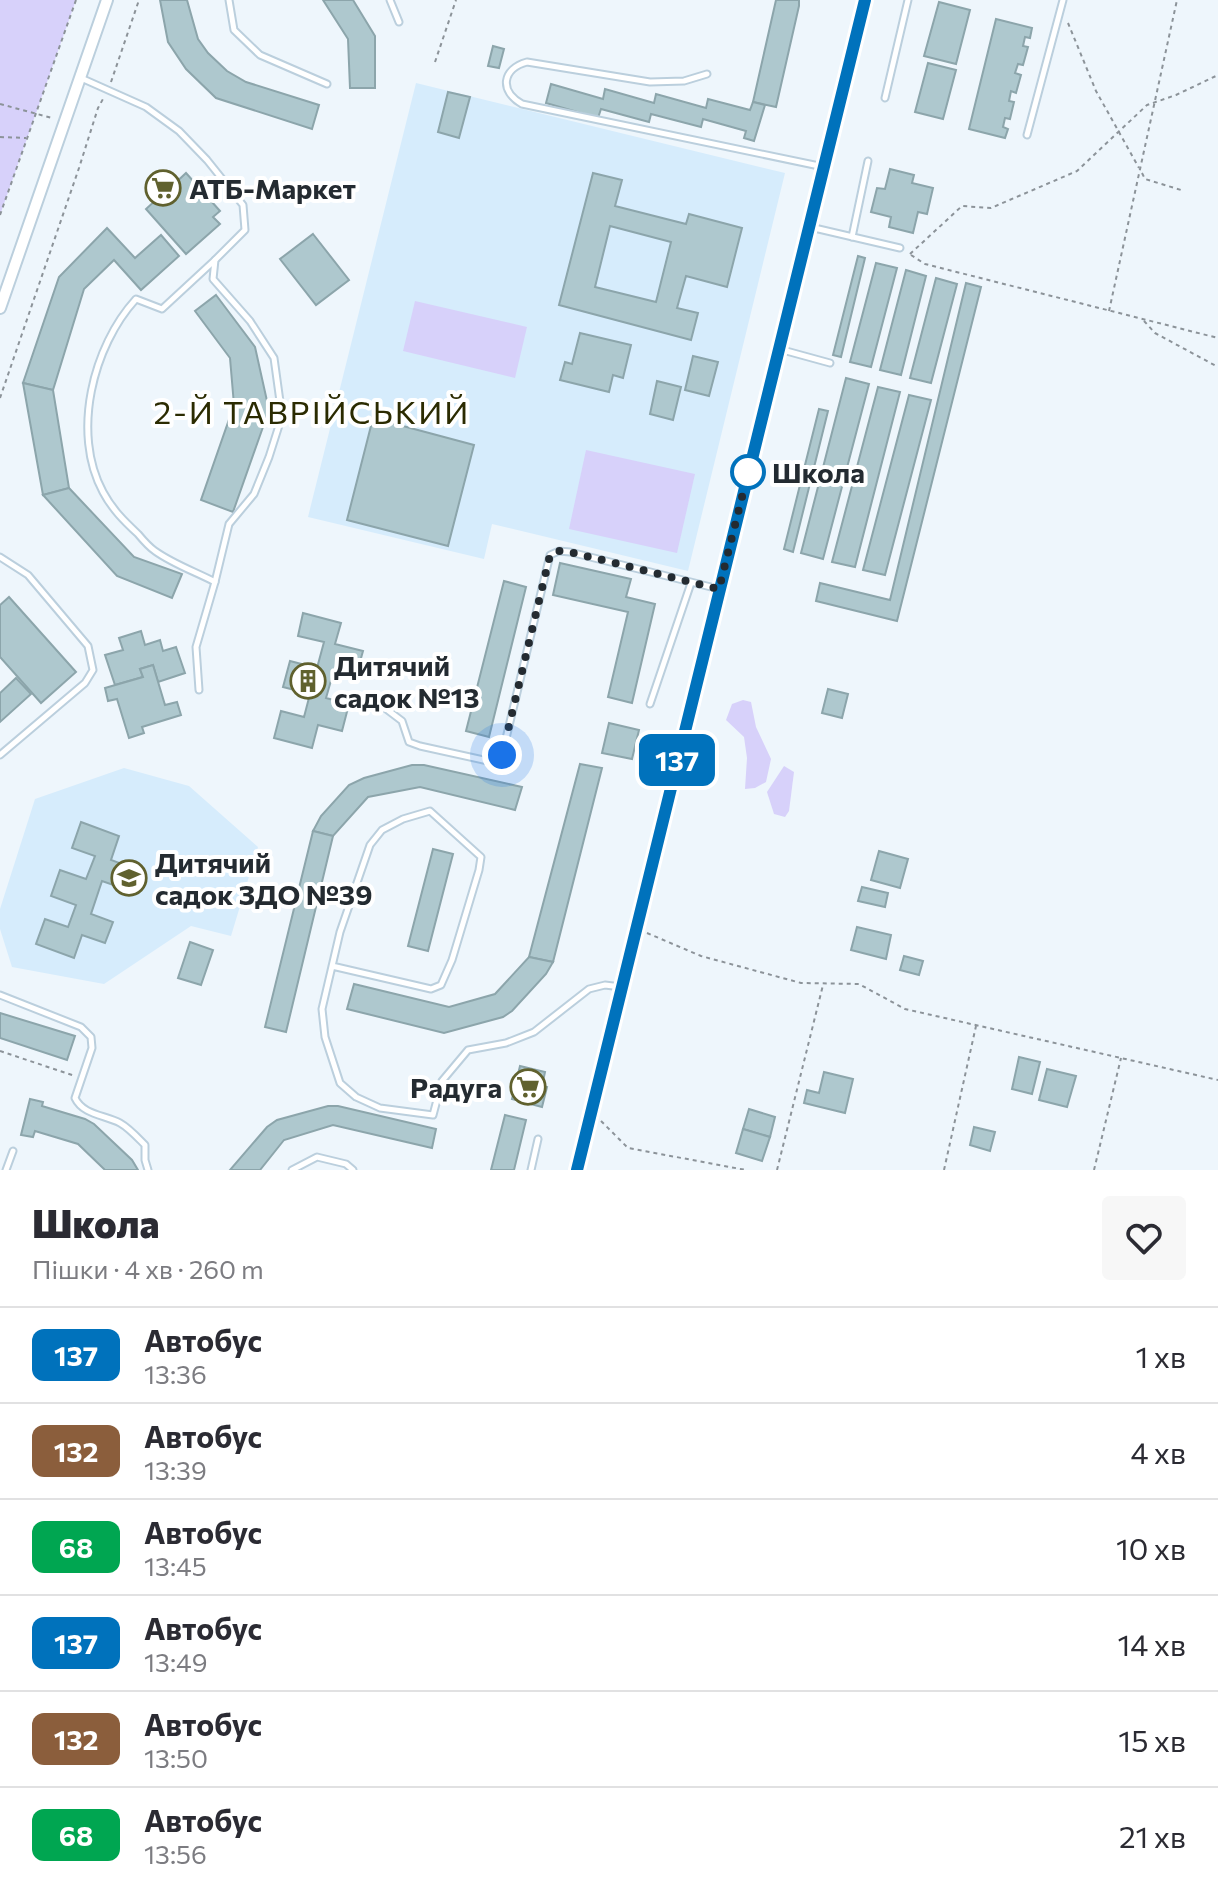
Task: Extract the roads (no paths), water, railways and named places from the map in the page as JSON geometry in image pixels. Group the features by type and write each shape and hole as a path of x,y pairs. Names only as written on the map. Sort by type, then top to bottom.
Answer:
{"street":[{"path":"0,308 107,0"},
{"path":"577,1170 865,0"}],"lane":[{"path":"229,0 234,30 260,55 327,84"},
{"path":"390,0 399,22"},
{"path":"885,98 908,0"},
{"path":"1027,135 1062,3"},
{"path":"707,74 684,81 650,82 527,62 510,72 506,86 508,94 522,104 825,167"},
{"path":"80,78 146,107 179,131 243,205 245,230 162,309 136,299 123,313 99,359 89,405 93,468 102,491 119,516 155,551 215,582"},
{"path":"852,237 868,161"},
{"path":"810,227 900,248"},
{"path":"199,690 196,647 229,524 254,494 282,416 274,358 250,321 213,279 215,260"},
{"path":"778,349 830,363"},
{"path":"377,702 402,721 409,742 488,761 502,755 550,555 559,551 570,552 719,589"},
{"path":"0,557 28,575 88,646 93,670 85,683 0,755"},
{"path":"650,704 691,583"},
{"path":"332,966 431,989 441,985 456,948 481,857 430,811 403,819 382,830 370,845 340,932 332,966 322,1009 325,1037 340,1083 356,1097 380,1108 433,1115 442,1081 468,1050 506,1043 534,1032 589,989 605,985 621,987"},
{"path":"0,995 81,1027 91,1037 92,1048 75,1098 88,1111 122,1124 145,1145 148,1170"},
{"path":"531,1170 538,1139"},
{"path":"6,1170 13,1151"},
{"path":"292,1170 317,1157 346,1164 353,1170"}],"place":[{"name":"АТБ-Маркет","path":"163,188"},
{"name":"Школа","path":"748,472"},
{"name":"Дитячий садок №13","path":"308,681"},
{"name":"Дитячий садок ЗДО №39","path":"129,878"},
{"name":"Радуга","path":"528,1087"}],"district":[{"name":"2-Й ТАВРІЙСЬКИЙ","path":"312,411"}]}
